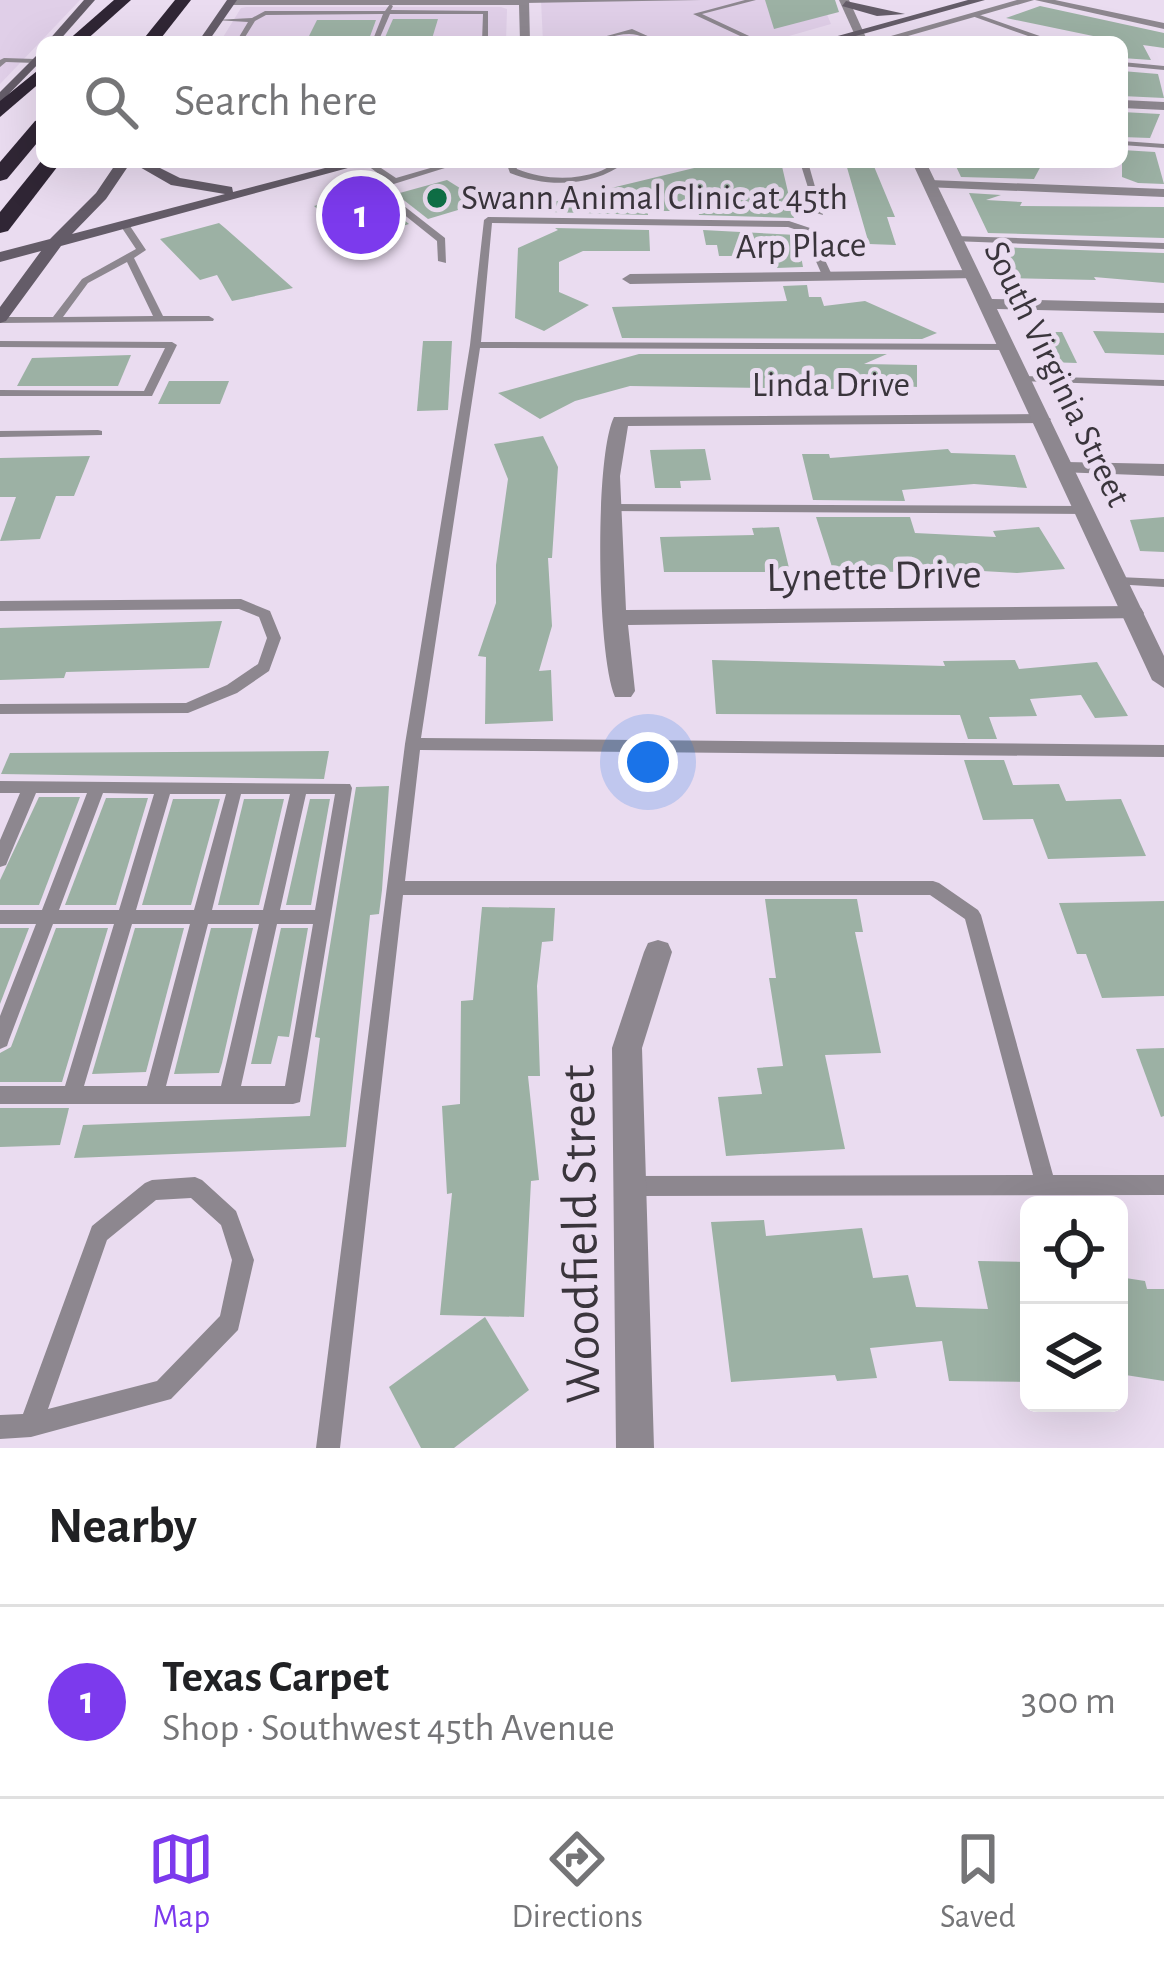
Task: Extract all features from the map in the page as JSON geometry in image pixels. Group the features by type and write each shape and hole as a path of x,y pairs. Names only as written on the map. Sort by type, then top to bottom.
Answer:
{"highway":[{"path":"81,36 123,0"},
{"path":"118,28 139,0"},
{"path":"154,36 183,0"},
{"path":"179,36 195,0"},
{"path":"0,111 36,67"},
{"path":"0,175 36,132"},
{"path":"0,226 47,168"}],"main road":[{"path":"57,36 90,0"},
{"path":"864,36 980,0"},
{"path":"207,36 231,1"},
{"path":"845,2 891,14 939,11"},
{"path":"2,93 36,65"},
{"path":"1,316 119,168"},
{"path":"149,168 176,182 208,190 254,190"},
{"path":"0,257 341,168"},
{"path":"0,241 85,213"}],"street":[{"path":"897,36 1029,0"},
{"path":"1040,0 1164,26"},
{"path":"231,1 464,7 524,1 525,36"},
{"path":"845,2 862,36"},
{"path":"901,21 922,29"},
{"path":"1128,104 1164,106"},
{"name":"South Virginia Street","path":"923,168 1164,680"},
{"path":"930,184 1164,193"},
{"name":"Arp Place","path":"630,279 973,275"},
{"path":"986,304 1164,308"},
{"name":"Linda Drive","path":"613,508 612,439 620,421 1042,419"},
{"path":"1066,468 1164,470"},
{"path":"613,508 623,691"},
{"name":"Lynette Drive","path":"616,618 1133,613"},
{"name":"Woodfield Street","path":"635,1448 627,1048 658,952"}],"lane":[{"path":"562,0 562,7 572,10 681,10 746,36"},
{"path":"524,1 698,0"},
{"path":"696,14 753,0"},
{"path":"243,36 253,20 265,13 389,7 377,36"},
{"path":"464,7 489,14 486,36"},
{"path":"974,15 1035,36"},
{"path":"218,20 253,20"},
{"path":"641,29 652,36"},
{"path":"614,36 632,32 644,36"},
{"path":"1,62 36,62"},
{"path":"1128,65 1164,68"},
{"path":"1128,143 1164,146"},
{"path":"374,168 394,181"},
{"path":"439,168 375,187 442,240 443,261"},
{"path":"512,168 522,176 574,179 612,168"},
{"path":"806,168 820,213"},
{"path":"328,1448 412,743 476,345 488,220 789,224 807,230 827,275"},
{"path":"56,320 85,281 140,250 125,225"},
{"path":"955,239 1164,246"},
{"path":"129,257 160,320"},
{"path":"1,316 209,319"},
{"path":"0,344 172,345 148,394 0,393"},
{"path":"476,345 1007,347"},
{"path":"1023,379 1164,383"},
{"path":"0,434 98,433"},
{"path":"613,508 1086,510"},
{"path":"1118,580 1164,583"},
{"path":"0,606 241,604 265,614 274,638 264,667 232,689 188,708 0,709"},
{"path":"412,743 1164,751"},
{"path":"0,787 344,788 293,1095 0,1095"},
{"path":"0,860 29,788"},
{"path":"0,1040 97,788"},
{"path":"72,1095 164,788"},
{"path":"154,1095 235,788"},
{"path":"229,1095 299,788"},
{"path":"395,888 933,889 972,915 1046,1186"},
{"path":"0,916 322,917"},
{"path":"630,1186 1164,1185"},
{"path":"0,1427 31,1425 163,1391 230,1322 243,1260 229,1217 195,1187 152,1190 98,1233 31,1425"}],"shaded area":[{"path":"0,0 80,0 46,36 36,36 36,46 0,84"},
{"path":"541,0 821,0 831,24 789,36 543,36"},
{"path":"501,7 507,9 506,36 224,36 241,8"}],"building":[{"path":"765,0 835,0 839,12 774,29"},
{"path":"1040,6 1164,33 1164,48 1143,45 1151,60 1128,58 1128,36 1093,36 1006,18"},
{"path":"393,19 438,19 433,36 386,36"},
{"path":"317,20 376,20 370,36 309,36"},
{"path":"1128,72 1158,74 1164,98 1128,96"},
{"path":"1128,112 1160,114 1150,138 1128,137"},
{"path":"1128,150 1155,152 1164,184 1138,183 1122,177 1122,168 1128,168"},
{"path":"694,168 782,168 794,218 699,215 698,211 648,211 648,215 516,211"},
{"path":"847,168 875,168 895,217 887,217 896,245 869,244"},
{"path":"957,168 1040,168 1034,179 961,177"},
{"name":"Swann Animal Clinic at 45th","path":"447,180 463,190 468,207 428,219 396,194"},
{"path":"367,191 409,224 355,240 314,206"},
{"path":"969,193 1001,195 986,200 1022,202 1020,206 1164,207 1164,238 988,233"},
{"path":"219,223 293,288 232,301 217,275 200,280 160,239"},
{"path":"555,228 649,230 650,251 583,251 559,262 559,292 589,305 544,331 515,318 518,248 558,230"},
{"path":"703,230 797,235 803,267 777,268 773,256 719,256 717,245 706,245"},
{"path":"997,247 1164,253 1164,283 1094,277 1096,280 1008,278"},
{"path":"807,285 809,297 821,297 824,306 865,301 937,333 922,339 622,338 612,307 787,301 783,286"},
{"path":"1093,331 1164,333 1164,355 1105,353"},
{"path":"1032,332 1062,332 1077,363 1046,362"},
{"path":"423,341 452,341 448,410 417,411"},
{"path":"639,354 887,354 864,364 917,365 917,387 849,381 850,370 838,375 841,389 630,386 575,401 540,419 498,393"},
{"path":"131,355 118,386 17,386 32,358"},
{"path":"169,381 229,381 220,404 158,404"},
{"path":"543,436 558,467 552,558 548,558 552,626 539,671 551,670 553,721 485,724 486,657 478,656 496,603 496,565 508,479 494,444"},
{"path":"705,449 711,480 680,481 681,488 655,488 650,450"},
{"path":"948,449 951,453 1015,455 1027,488 974,484 902,490 905,501 813,500 802,454 829,454 830,458"},
{"path":"90,456 74,496 56,496 40,539 0,541 16,497 0,497 0,458"},
{"path":"816,517 910,517 915,533 996,537 993,531 1039,527 1065,569 1017,573 895,566 897,572 833,570"},
{"path":"1164,517 1164,552 1140,551 1130,520"},
{"path":"779,527 790,572 664,572 660,537 754,535 752,528"},
{"path":"222,621 209,668 66,672 64,678 0,680 0,628"},
{"path":"712,660 945,666 943,661 1015,660 1019,669 1097,662 1128,716 1095,718 1081,695 1030,699 1037,716 989,717 997,739 968,739 960,715 716,714"},
{"path":"329,751 324,779 1,774 10,753"},
{"path":"964,760 1004,760 1013,785 1059,784 1066,801 1121,799 1146,856 1048,859 1033,819 983,820"},
{"path":"389,786 382,890 379,914 370,915 346,1147 74,1158 83,1125 310,1116 320,1038 315,1037 356,787"},
{"path":"39,797 80,797 39,905 0,905 0,880"},
{"path":"106,798 148,798 116,905 65,905"},
{"path":"173,799 220,799 191,905 142,905"},
{"path":"244,799 284,799 259,905 218,905"},
{"path":"310,799 330,799 311,905 286,905"},
{"path":"765,899 857,899 863,932 855,932 881,1053 825,1055 845,1149 726,1156 718,1097 762,1094 757,1068 783,1066 769,978 776,978"},
{"path":"1164,901 1164,996 1102,998 1086,954 1077,954 1059,903"},
{"path":"482,907 555,908 553,941 542,942 537,986 540,1076 528,1076 539,1180 531,1181 524,1317 440,1315 452,1193 447,1194 442,1106 460,1104 461,1001 473,1000"},
{"path":"0,928 29,928 0,1004"},
{"path":"56,928 108,928 62,1082 0,1082 0,1053 11,1047"},
{"path":"135,928 184,928 146,1072 92,1074"},
{"path":"211,928 253,928 222,1063 219,1073 174,1074"},
{"path":"281,928 308,928 289,1037 278,1036 271,1064 251,1064"},
{"path":"1164,1048 1164,1116 1161,1117 1136,1049"},
{"path":"0,1108 69,1108 60,1145 0,1147"},
{"path":"764,1220 766,1236 862,1228 873,1278 908,1275 916,1307 988,1309 978,1261 1020,1262 1020,1382 949,1381 942,1341 870,1348 877,1378 837,1381 835,1375 731,1382 711,1222"},
{"path":"1128,1278 1145,1281 1147,1289 1164,1289 1164,1381 1128,1375"},
{"path":"485,1317 529,1390 454,1448 421,1448 389,1387"}],"place":[{"name":"Swann Animal Clinic at 45th","path":"437,198"},
{"name":"Texas Carpet","path":"361,215"}]}
